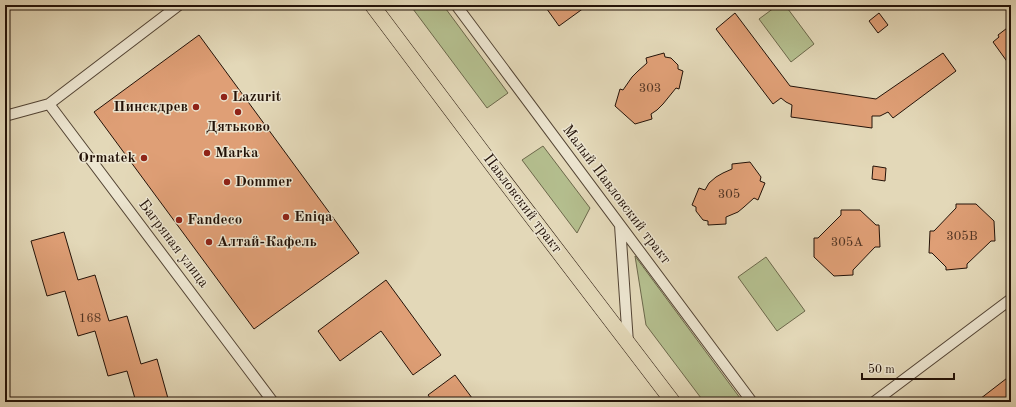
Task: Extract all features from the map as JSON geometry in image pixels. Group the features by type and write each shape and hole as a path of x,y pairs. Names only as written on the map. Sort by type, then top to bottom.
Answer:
{"main road":[{"name":"Павловский тракт","path":"372,5 673,402"}],"street":[{"path":"5,116 49,104 179,5"},
{"name":"Малый Павловский тракт","path":"456,5 752,402"},
{"name":"Багряная улица","path":"49,104 273,402"},
{"path":"620,225 628,343"},
{"path":"874,402 1011,299"}],"green space":[{"path":"410,5 443,5 508,93 487,108"},
{"path":"778,5 785,5 814,44 791,62 759,19"},
{"path":"543,146 590,208 577,233 522,160"},
{"path":"635,256 743,402 704,402 646,325"},
{"path":"766,257 805,311 777,331 738,277"}],"building":[{"path":"544,5 588,5 559,26"},
{"path":"735,13 790,86 876,99 943,53 956,71 893,118 888,112 880,116 872,116 872,128 791,117 792,105 781,98 773,104 716,29"},
{"path":"879,13 888,25 878,33 869,21"},
{"path":"1011,25 1011,67 993,42 999,37 998,35"},
{"name":"Dommer","path":"199,35 359,253 254,329 94,112"},
{"path":"664,53 665,57 671,58 678,65 678,69 683,71 679,89 676,88 663,104 651,114 652,119 635,124 615,106 620,89 623,90 632,77 647,63 646,58"},
{"path":"750,162 761,177 760,181 765,183 758,200 754,198 738,212 726,217 726,224 708,225 708,221 703,220 696,211 696,207 692,205 699,188 705,190 709,183 716,177 732,169 732,164"},
{"path":"873,166 886,168 885,181 872,179"},
{"path":"956,204 976,204 994,221 995,241 991,241 967,264 967,268 946,270 946,267 932,253 929,253 930,231 934,231 956,208"},
{"path":"841,210 860,210 876,225 879,225 880,247 875,247 853,270 853,275 834,276 814,257 814,238 818,238 841,215"},
{"path":"64,232 78,280 95,275 109,321 127,316 141,364 157,359 169,402 136,402 127,371 108,376 95,331 78,336 65,291 47,296 31,241"},
{"path":"386,280 441,355 413,375 381,331 340,361 318,331"},
{"path":"455,375 475,402 433,402 428,395"},
{"path":"1011,375 1011,402 976,402"}],"place":[{"name":"Lazurit","path":"224,97"},
{"name":"Пинскдрев","path":"196,107"},
{"name":"Дятьково","path":"238,112"},
{"name":"Marka","path":"207,153"},
{"name":"Ormatek","path":"144,158"},
{"name":"Dommer","path":"227,182"},
{"name":"Eniqa","path":"286,217"},
{"name":"Fandeco","path":"179,220"},
{"name":"Алтай-Кафель","path":"209,242"}]}
